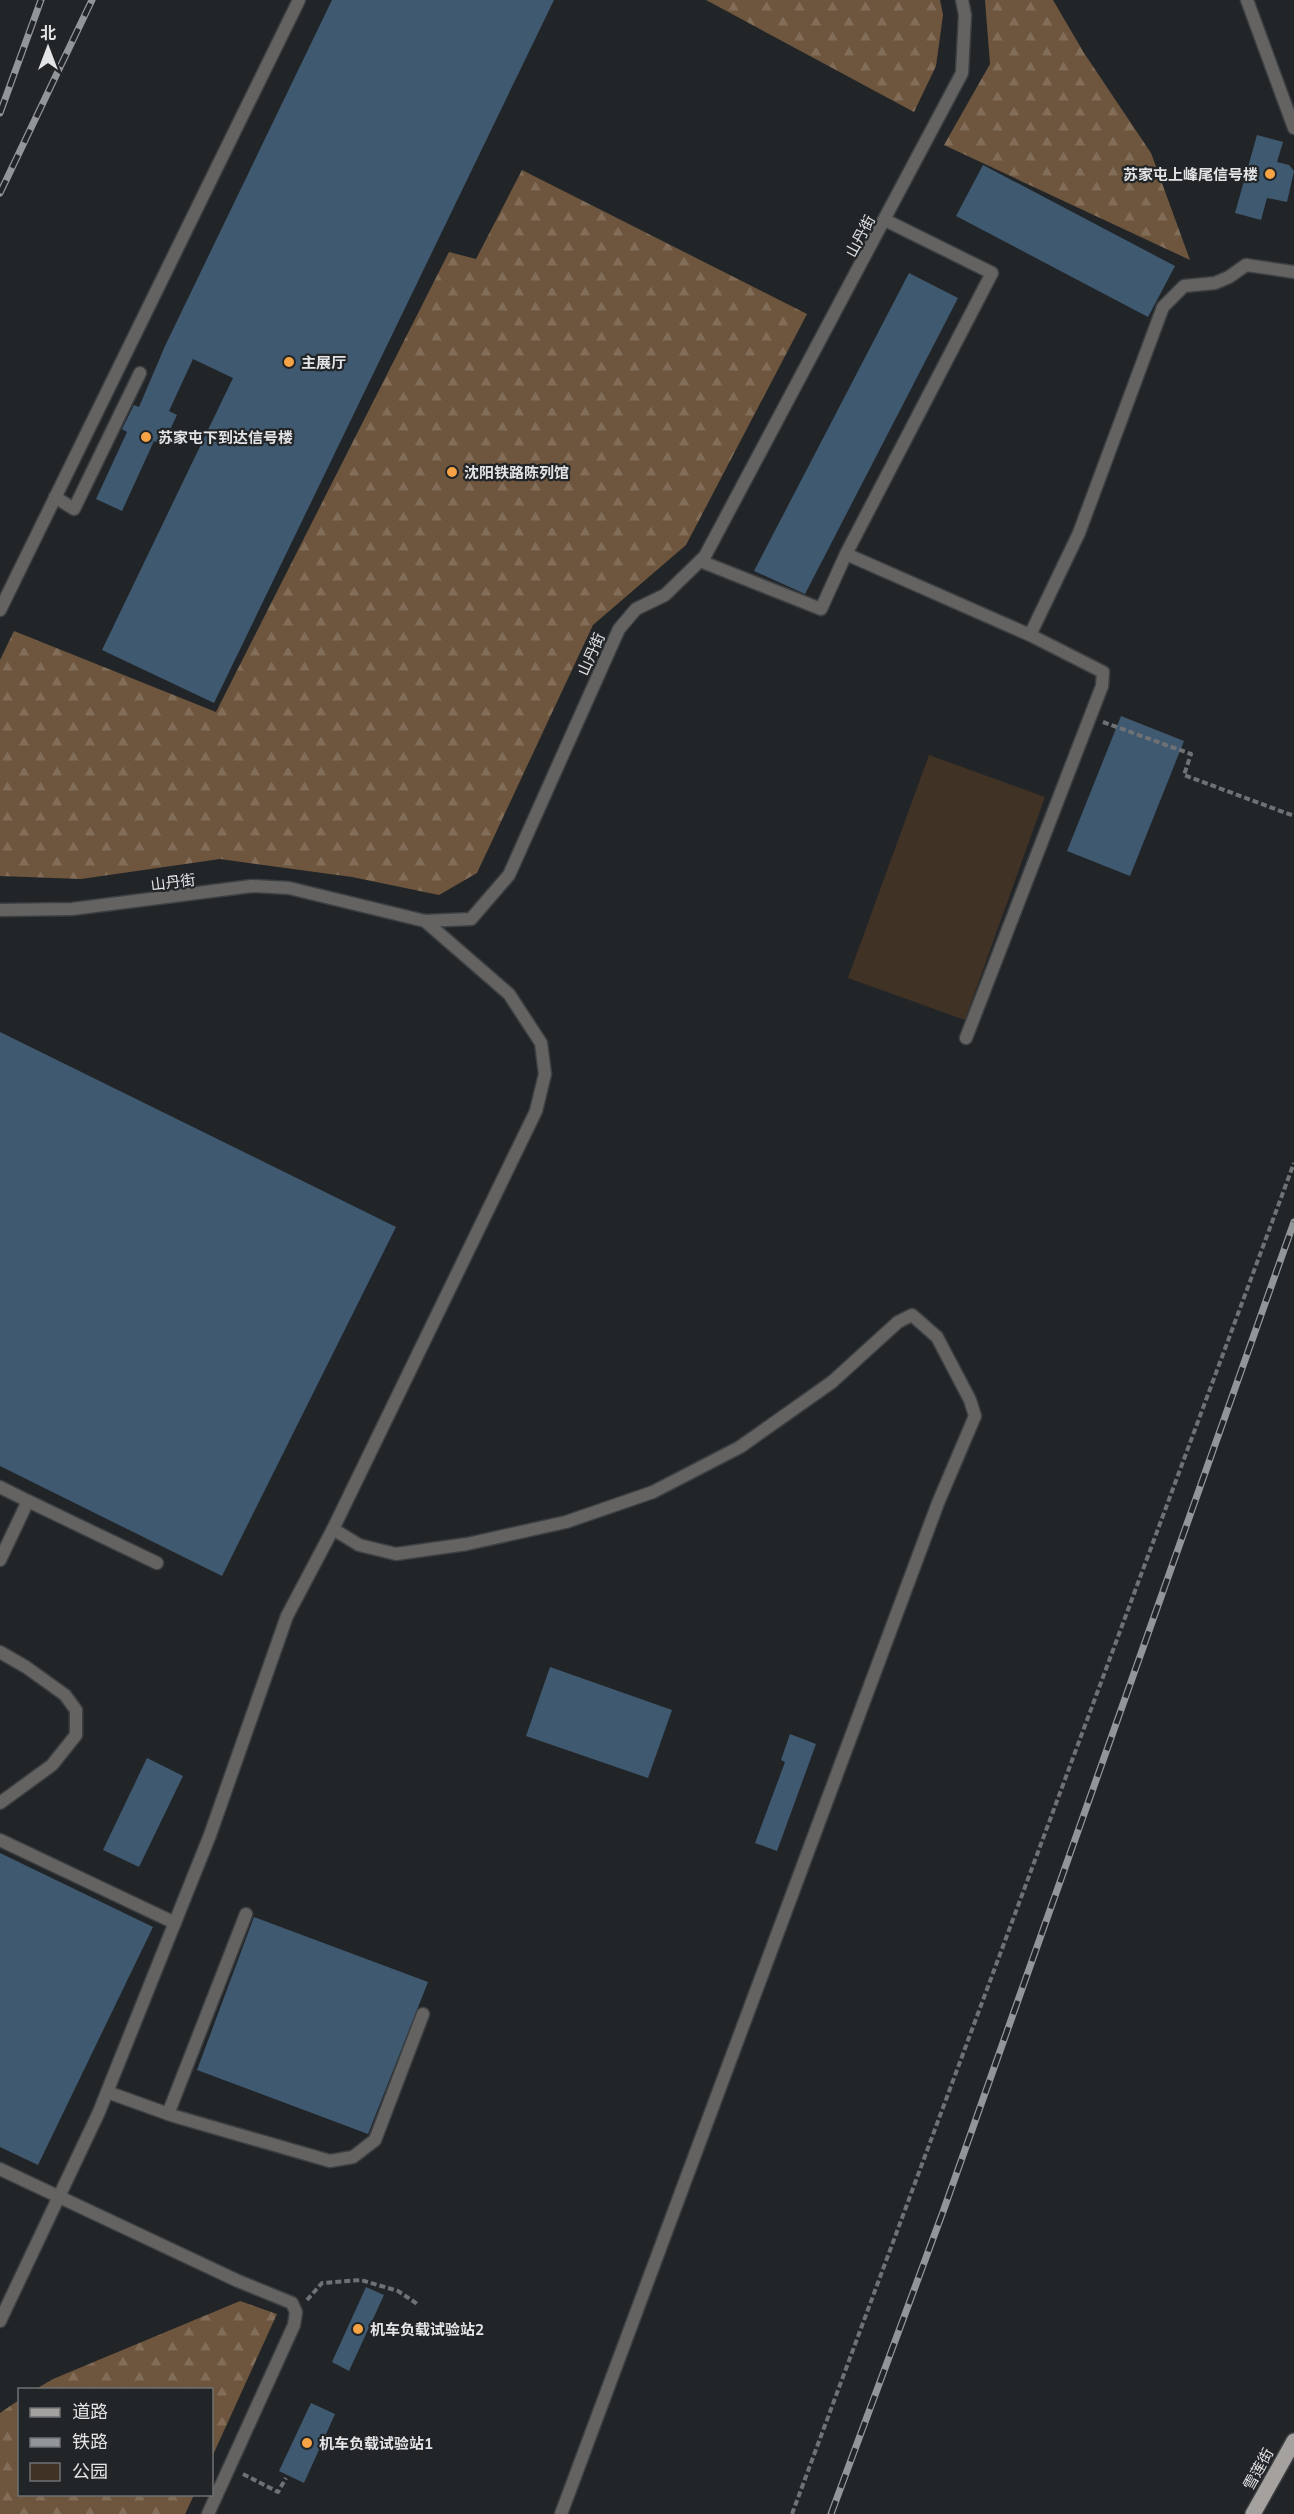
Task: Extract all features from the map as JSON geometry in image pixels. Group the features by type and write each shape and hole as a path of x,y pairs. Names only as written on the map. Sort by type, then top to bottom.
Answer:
{"main road":[{"name":"雪莲街","path":"1253,2514 1294,2441"}],"lane":[{"path":"0,610 299,0"},
{"name":"山丹街","path":"0,910 72,909 252,886 289,888 425,921 471,919 508,875 619,629 636,609 665,595 700,561 711,546 962,73 965,15 962,0"},
{"path":"1247,0 1294,128"},
{"path":"700,561 821,609 846,554 992,273 885,220"},
{"path":"1030,635 1079,533 1163,307 1184,286 1215,283 1229,277 1246,265 1294,272"},
{"path":"55,497 74,509 140,373"},
{"path":"111,384 130,394"},
{"path":"846,554 1030,635 1103,672 1102,686 1091,717 966,1038"},
{"path":"0,2321 60,2197 107,2092 210,1835 287,1616 333,1529 536,1111 545,1074 541,1042 508,994 425,921"},
{"path":"333,1529 359,1545 396,1554 467,1544 567,1522 653,1492 740,1448 832,1382 898,1322 912,1315 937,1337 970,1400 975,1416 938,1503 561,2514"},
{"path":"0,1487 157,1563"},
{"path":"0,1560 28,1501"},
{"path":"0,1652 11,1657 65,1695 76,1710 76,1735 52,1765 0,1803"},
{"path":"0,1840 175,1923"},
{"path":"168,2114 246,1914"},
{"path":"107,2092 168,2114 330,2161 353,2157 375,2140 423,2014"},
{"path":"0,2169 238,2281 292,2303 296,2312 294,2325 208,2514"}],"path":[{"path":"1091,717 1191,754 1184,775 1294,816"},
{"path":"792,2514 1294,1162"},
{"path":"296,2312 322,2283 361,2280 398,2291 419,2305"},
{"path":"230,2466 278,2492 286,2478"}],"green space":[{"path":"706,0 940,0 943,15 936,66 914,112"},
{"path":"985,0 1053,0 1084,53 1151,153 1190,260 944,145 990,64"},
{"path":"522,170 807,314 686,545 593,625 477,873 439,895 352,877 220,859 81,879 0,876 0,660 14,631 216,712 449,252 476,259"},
{"path":"929,755 1045,797 965,1020 848,978"},
{"path":"240,2301 277,2314 213,2455 213,2388 38,2388 53,2379"},
{"path":"18,2401 18,2496 194,2496 185,2514 0,2514 0,2413"}],"building":[{"name":"主展厅","path":"332,0 554,0 214,703 102,650 233,378 193,359 169,411 177,415 163,445 154,441 122,511 96,499 127,432 122,429 134,405 139,407 165,346"},
{"name":"苏家屯上峰尾信号楼","path":"1257,135 1283,142 1277,162 1289,165 1294,171 1287,202 1267,198 1261,220 1235,213"},
{"path":"983,165 1175,266 1148,317 956,216"},
{"path":"909,273 958,298 805,594 754,571"},
{"path":"1121,716 1184,741 1130,876 1067,851"},
{"path":"0,1032 396,1227 222,1576 0,1466"},
{"path":"550,1667 672,1710 648,1778 526,1736"},
{"path":"790,1734 816,1744 777,1851 755,1843 785,1762 781,1760"},
{"path":"147,1758 183,1776 139,1867 103,1850"},
{"path":"0,1853 153,1927 38,2165 0,2147"},
{"path":"254,1917 428,1982 368,2134 197,2070"},
{"name":"机车负载试验站2","path":"366,2287 384,2295 349,2371 332,2362"},
{"name":"机车负载试验站1","path":"311,2403 335,2414 304,2483 279,2471"}],"railway":[{"path":"0,113 41,0"},
{"path":"0,193 92,0"},
{"path":"831,2514 944,2209 1294,1222"}],"place":[{"name":"苏家屯上峰尾信号楼","path":"1270,174"},
{"name":"主展厅","path":"289,362"},
{"name":"苏家屯下到达信号楼","path":"146,437"},
{"name":"沈阳铁路陈列馆","path":"452,472"},
{"name":"机车负载试验站2","path":"358,2329"},
{"name":"机车负载试验站1","path":"307,2443"}]}
